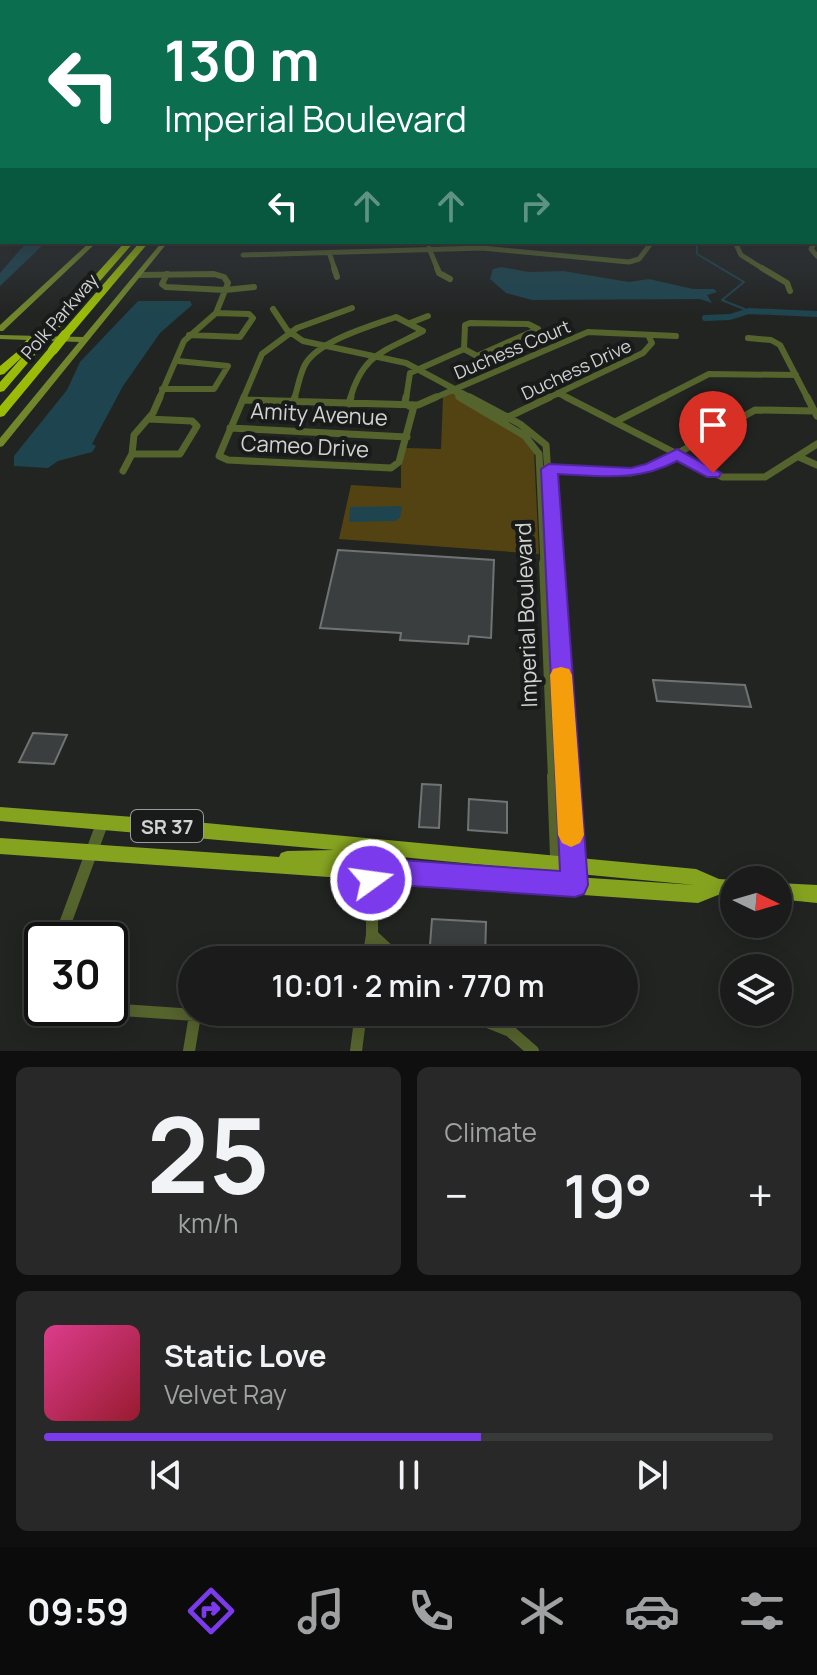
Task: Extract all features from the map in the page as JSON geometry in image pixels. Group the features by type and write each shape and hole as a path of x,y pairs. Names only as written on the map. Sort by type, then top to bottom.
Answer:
{"highway":[{"name":"Polk Parkway","path":"0,389 29,349 66,315 128,244"},
{"name":"Polk Parkway","path":"0,413 143,244"},
{"path":"0,372 29,349"}],"main road":[{"path":"0,329 92,244"},
{"path":"0,444 163,244"},
{"path":"0,337 85,340"},
{"name":"SR 37","path":"0,814 104,820 378,847 698,894 720,888"},
{"name":"SR 37","path":"0,846 372,870 565,875"},
{"path":"268,863 293,858 357,858 378,847"},
{"path":"792,892 817,894"}],"street":[{"path":"243,255 537,247 629,262 639,259 650,244"},
{"path":"736,244 741,255 787,283 790,291"},
{"path":"429,248 439,273 450,279"},
{"path":"330,255 337,277"},
{"path":"167,274 164,287 225,290 254,287"},
{"path":"123,471 132,454 134,435 148,419 178,361 182,345 189,335 216,313 228,280 221,275 139,275"},
{"name":"Cameo Drive","path":"352,308 317,319 290,333 260,357 218,454 220,458 391,468 399,462 407,437 412,406 405,402 409,375 416,369"},
{"path":"273,309 290,333"},
{"path":"189,335 240,337 253,318 249,314 216,313"},
{"path":"410,323 428,316"},
{"path":"293,402 306,363 345,336 396,317 424,333 376,355 360,369 349,404"},
{"path":"470,323 528,324 538,329 477,356 464,349 465,325 470,323"},
{"name":"Duchess Court","path":"412,406 583,333 598,331 676,336"},
{"name":"Imperial Boulevard","path":"290,333 325,347 376,355 416,369 535,434 546,445 565,875"},
{"name":"Duchess Drive","path":"503,419 643,353 652,343 652,337 648,335"},
{"path":"748,338 776,341 816,413"},
{"path":"416,369 464,349"},
{"path":"162,389 214,389 228,366 178,361"},
{"path":"615,422 709,374 796,375"},
{"path":"558,393 722,477 765,477 817,444"},
{"path":"243,400 412,406"},
{"path":"545,469 631,473 651,468 755,410 816,413"},
{"path":"132,454 180,454 197,426 192,421 148,419"},
{"name":"Amity Avenue","path":"230,428 407,437"},
{"path":"799,457 817,465"},
{"name":"Imperial Boulevard","path":"545,469 565,875"},
{"path":"66,922 104,820"},
{"path":"370,946 372,870"},
{"path":"372,935 384,946"},
{"path":"128,1010 195,1015 189,1051"},
{"path":"356,1051 359,1026"},
{"path":"499,1026 522,1036 533,1051"}],"shaded area":[{"path":"452,392 522,437 534,451 539,554 339,539 351,485 401,488 401,466 406,448 441,449 443,397"}],"water":[{"path":"25,244 44,244 0,286 0,273"},
{"path":"501,267 529,272 563,271 629,282 649,279 717,292 707,295 712,303 700,299 532,300 506,293 490,279 493,269"},
{"path":"138,301 190,301 192,305 160,333 123,386 92,444 96,446 92,452 58,461 48,468 14,466 14,456 67,390 80,362"},
{"path":"402,506 400,518 396,521 349,522 350,507"}],"building":[{"path":"338,550 494,560 491,638 469,636 468,644 400,640 401,633 320,628"},
{"path":"653,680 745,685 751,707 657,701"},
{"path":"33,733 67,735 54,764 19,762"},
{"path":"422,784 441,785 439,828 419,827"},
{"path":"469,799 507,802 507,833 468,830"},
{"path":"432,919 486,922 485,946 430,945"}],"waterway":[{"path":"697,244 697,254 744,282 722,300 749,311"},
{"path":"705,318 730,317 749,311 817,314"}],"slow traffic":[{"path":"561,675 571,835"}],"route":[{"path":"371,880 372,870 575,885 549,469 631,473 651,468 677,454 713,473"}]}
